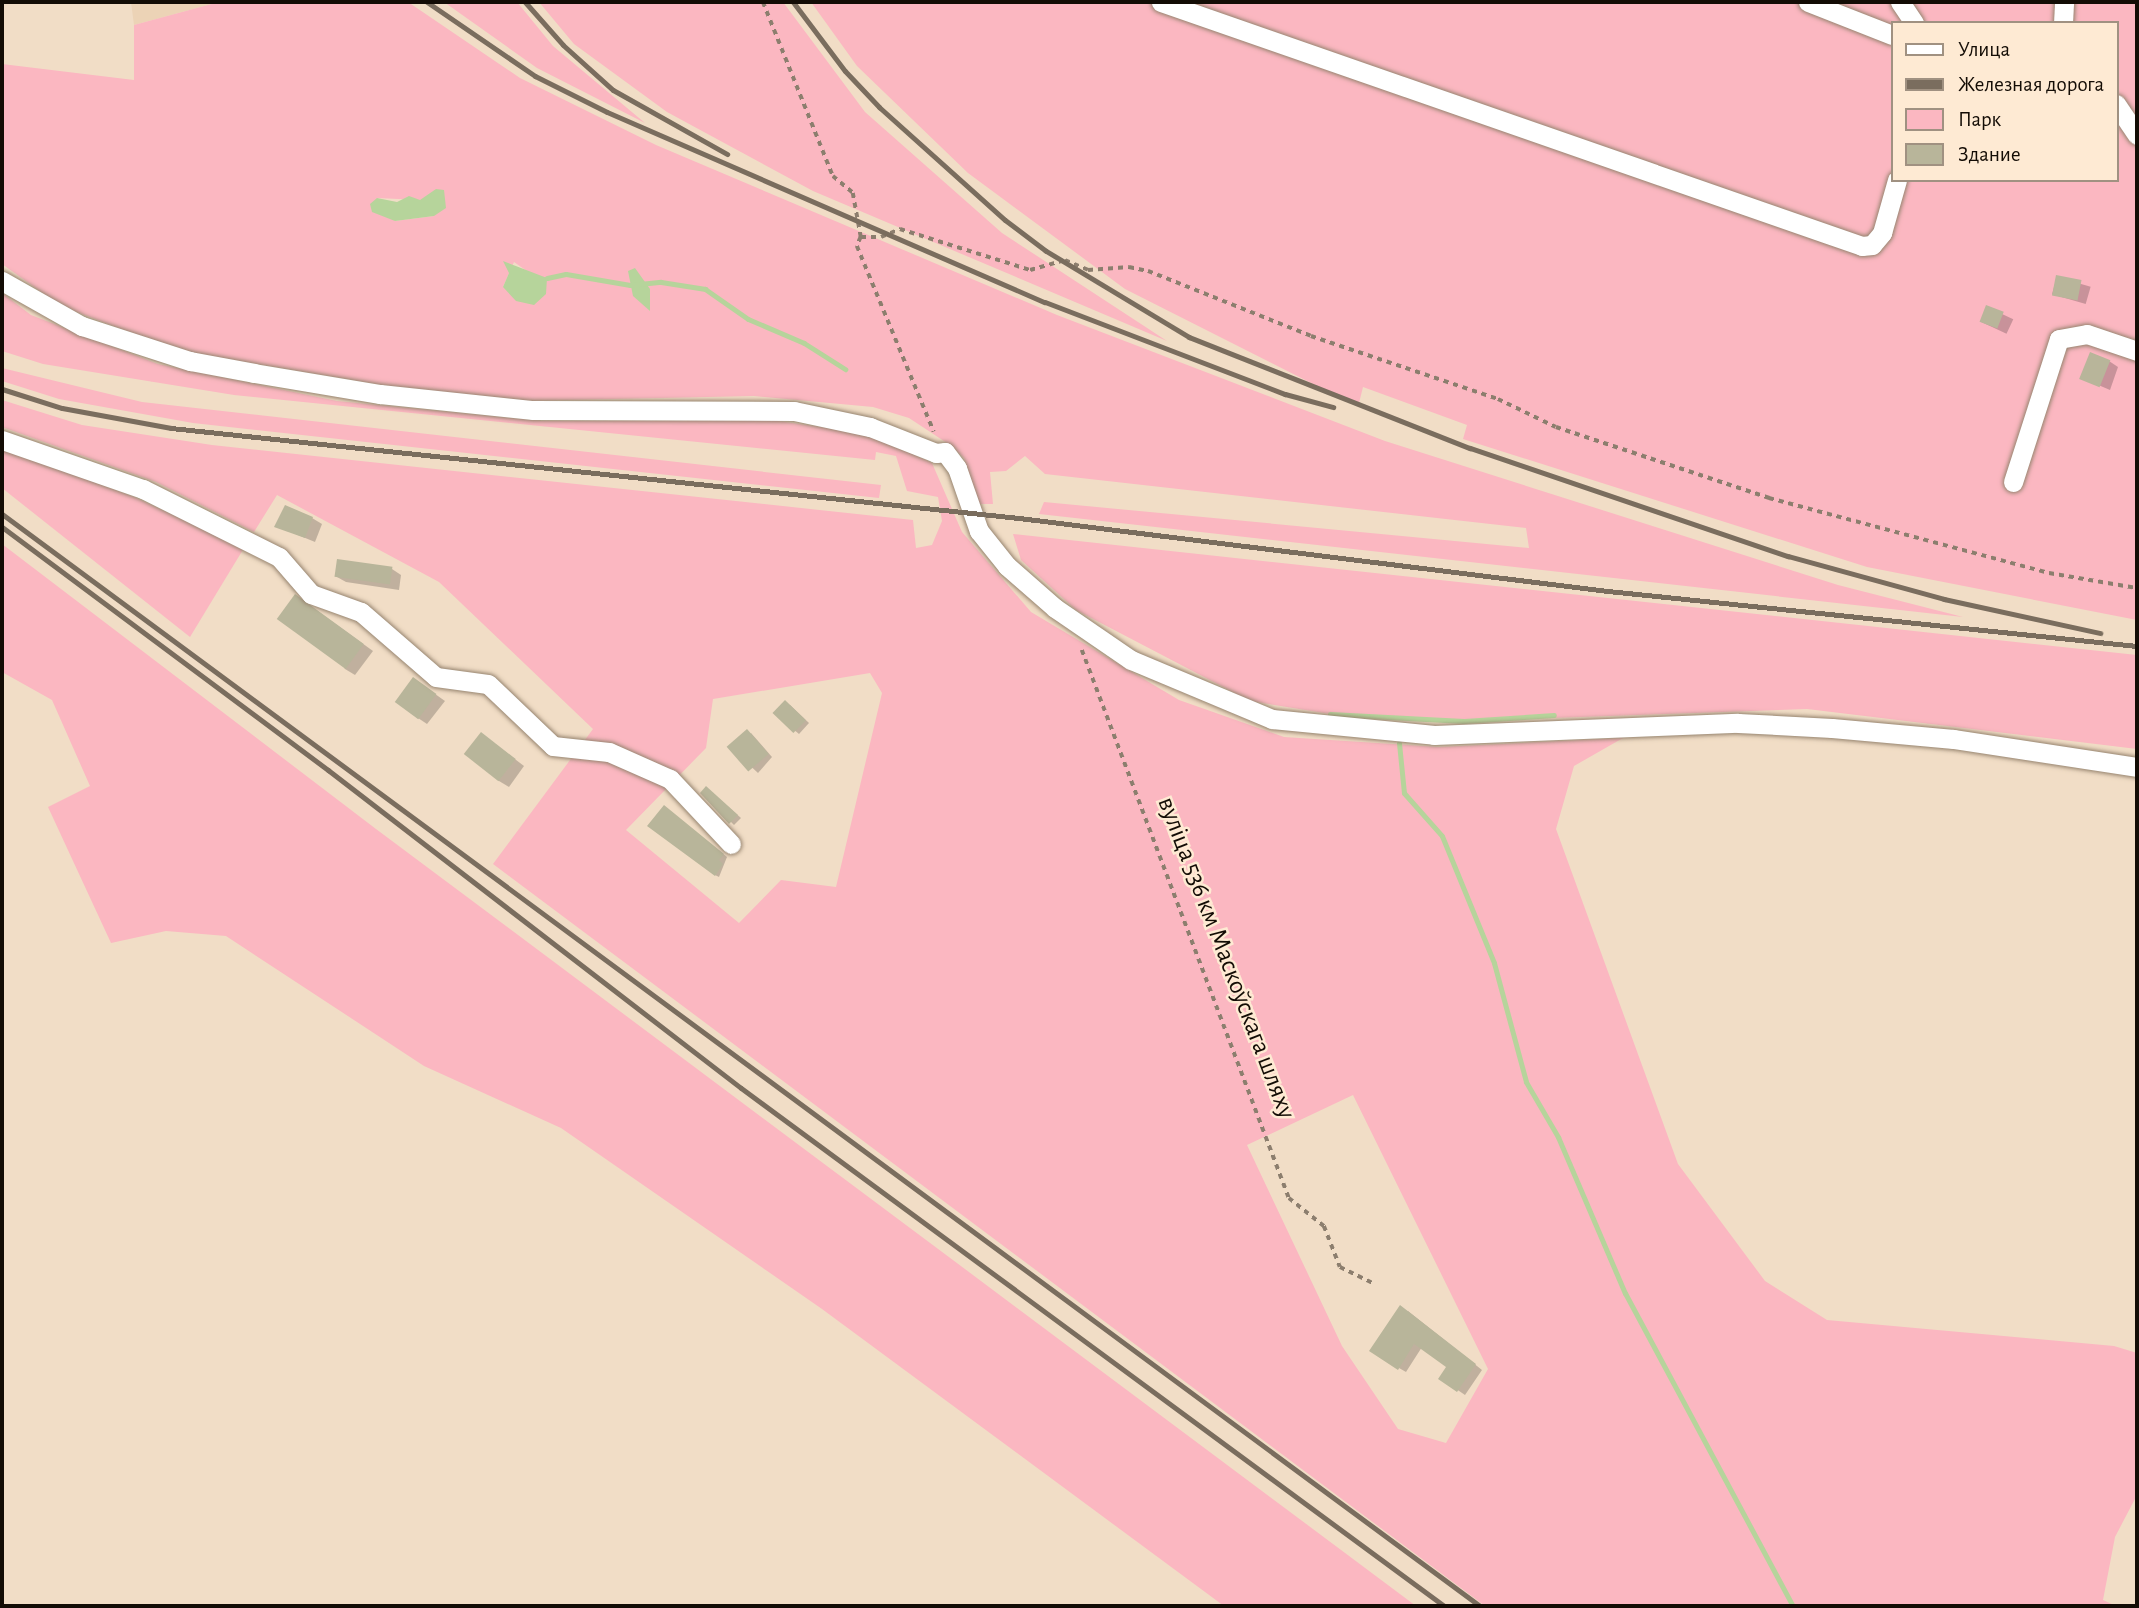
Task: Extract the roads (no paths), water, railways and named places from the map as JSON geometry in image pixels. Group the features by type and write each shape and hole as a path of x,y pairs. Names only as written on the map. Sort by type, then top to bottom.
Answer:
{"street":[{"path":"1161,2 1862,246 1872,245 1882,233 1896,182"},
{"path":"1808,2 1890,34"},
{"path":"1900,2 1913,21"},
{"path":"2063,21 2064,2"},
{"path":"2118,107 2137,135"},
{"path":"2,281 82,326 190,361 254,373 380,394 533,410 794,411 870,427 936,453 945,452 957,468 979,531 1007,566 1070,619 1131,660 1272,719 1434,735 1738,723 1832,728 1954,739 2137,767"},
{"path":"2013,482 2059,339 2087,334 2137,351"},
{"path":"2,440 143,489 279,557 311,594 360,612 436,677 488,684 553,746 610,752 670,779 731,844"}],"waterway":[{"path":"547,278 566,274 630,285 661,282 705,289 748,319 804,343 845,369"},
{"path":"1330,714 1464,721 1554,715"},
{"path":"1399,743 1404,793 1442,836 1494,963 1526,1082 1558,1137 1625,1293 1793,1606"}],"railway":[{"path":"427,2 535,76 607,112 1045,302 1285,394 1333,407"},
{"path":"525,2 563,45 613,90 727,154"},
{"path":"793,2 845,71 879,107 1005,220 1046,251 1189,337 1470,448 1788,556 1944,599 2100,633"},
{"path":"2,389 62,408 171,428 1019,518 1608,591 2137,646"},
{"path":"2,514 1480,1606"},
{"path":"2,527 328,770 741,1088 1444,1606"}]}
